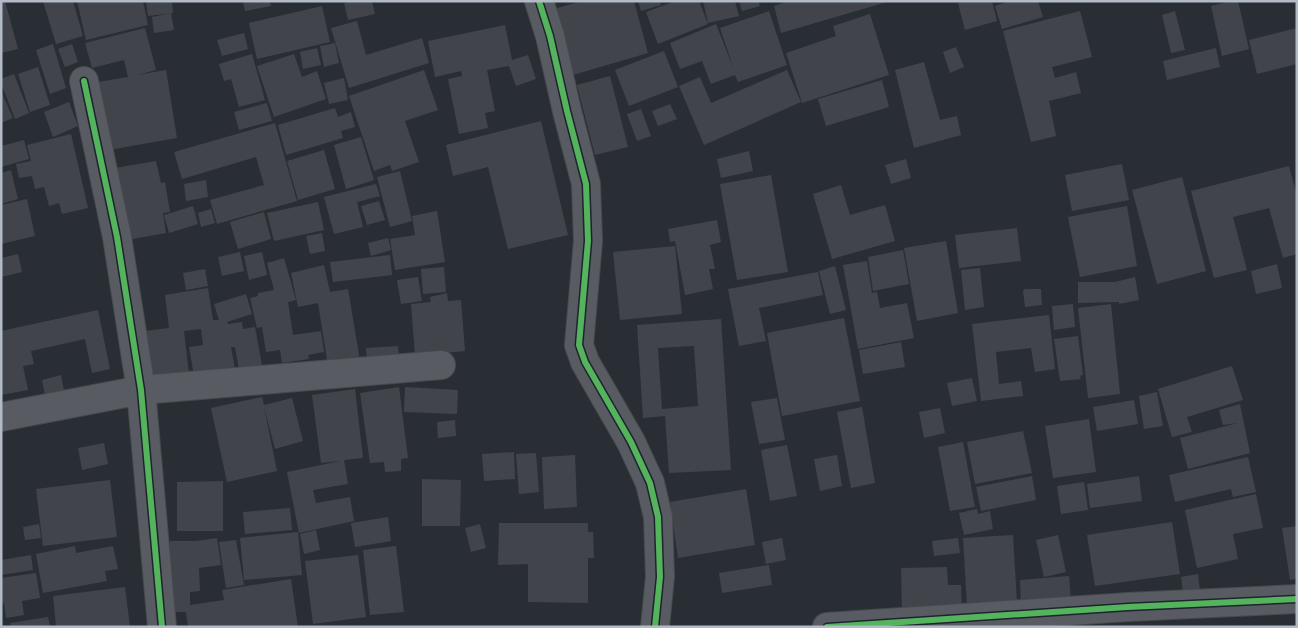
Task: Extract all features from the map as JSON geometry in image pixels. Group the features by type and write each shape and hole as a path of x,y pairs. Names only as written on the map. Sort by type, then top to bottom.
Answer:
{"street":[{"path":"539,1 550,36 586,184 588,241 579,345 585,362 631,442 650,483 658,517 660,577 655,627"},
{"path":"84,81 117,237 141,390 162,627"},
{"path":"1,416 141,390 440,365"},
{"path":"827,627 1129,617 1297,600"}],"building":[{"path":"1,1 5,1 18,49 1,53"},
{"path":"43,1 73,1 83,36 56,44"},
{"path":"77,1 143,1 148,25 86,40"},
{"path":"146,1 172,1 173,13 148,16"},
{"path":"243,1 270,1 271,6 245,11"},
{"path":"372,1 375,14 348,20 344,3"},
{"path":"582,1 634,1 648,53 573,75 554,9"},
{"path":"638,1 660,1 661,5 641,11"},
{"path":"675,1 699,1 708,24 658,44 646,12"},
{"path":"703,1 735,1 739,16 708,23"},
{"path":"739,1 758,1 760,6 742,11"},
{"path":"788,1 887,2 781,33 774,6"},
{"path":"963,1 992,1 997,21 965,30 958,3"},
{"path":"1010,1 1038,1 1043,17 1002,29 995,6"},
{"path":"1238,1 1249,49 1222,56 1211,6"},
{"path":"322,6 330,42 257,59 249,23"},
{"path":"769,11 787,65 738,82 735,75 711,84 702,61 680,69 670,43 716,24 734,70 720,28"},
{"path":"1080,11 1092,57 1052,67 1055,78 1076,72 1081,93 1049,101 1056,136 1031,142 1003,31"},
{"path":"1175,11 1185,50 1171,53 1162,15"},
{"path":"171,13 174,30 154,33 152,17"},
{"path":"870,14 889,75 802,103 786,53 836,36 833,26"},
{"path":"357,21 366,55 422,38 429,63 349,88 331,28"},
{"path":"505,25 512,60 528,55 536,79 516,86 509,66 487,70 495,111 485,113 488,128 459,134 448,79 462,76 461,71 435,77 428,41"},
{"path":"145,28 156,70 137,75 166,70 177,138 109,150 98,82 128,77 124,60 92,68 85,43"},
{"path":"1297,28 1297,64 1257,74 1249,40"},
{"path":"244,33 248,49 222,56 217,40"},
{"path":"335,43 339,63 324,67 320,46"},
{"path":"53,44 66,88 50,94 36,50"},
{"path":"72,44 78,62 65,67 58,49"},
{"path":"956,47 964,67 950,73 943,52"},
{"path":"317,48 321,65 303,69 300,52"},
{"path":"1216,48 1220,67 1167,80 1163,61"},
{"path":"664,51 678,87 629,106 615,70"},
{"path":"252,54 265,100 239,107 231,79 224,81 219,64"},
{"path":"294,54 302,77 317,71 326,99 274,117 257,66"},
{"path":"924,62 940,120 957,116 961,135 914,148 895,70"},
{"path":"38,67 50,105 30,112 18,74"},
{"path":"424,70 438,110 405,121 419,162 392,171 390,165 374,171 349,96"},
{"path":"787,70 801,102 704,145 679,86 700,77 711,103"},
{"path":"14,74 29,113 15,119 1,83 1,79"},
{"path":"610,76 628,147 595,155 577,85"},
{"path":"344,78 348,100 329,104 324,83"},
{"path":"882,80 889,107 826,126 818,99"},
{"path":"1,91 13,118 1,123"},
{"path":"69,102 78,126 53,137 44,112"},
{"path":"267,103 272,121 239,130 234,112"},
{"path":"670,104 677,119 658,126 652,111"},
{"path":"335,108 338,117 351,112 355,127 341,131 343,138 286,155 278,125"},
{"path":"641,109 651,136 637,141 627,114"},
{"path":"541,121 568,235 508,249 488,167 453,176 446,145"},
{"path":"275,123 297,201 217,224 210,200 264,185 256,157 182,179 174,152"},
{"path":"71,134 88,208 62,214 59,203 49,206 44,187 35,189 32,176 19,178 16,164 31,161 27,145"},
{"path":"361,137 374,180 346,189 334,145"},
{"path":"24,140 29,159 1,167 1,146"},
{"path":"324,150 335,189 298,200 287,161"},
{"path":"749,151 753,171 721,178 717,159"},
{"path":"906,159 911,178 891,184 885,165"},
{"path":"156,161 161,183 165,182 170,212 163,213 166,233 122,241 109,169"},
{"path":"1122,164 1129,200 1072,211 1065,175"},
{"path":"1289,166 1297,196 1297,254 1283,258 1269,208 1233,217 1247,270 1214,278 1191,191"},
{"path":"11,170 18,199 1,204 1,173"},
{"path":"400,171 412,221 390,227 377,177"},
{"path":"771,175 788,272 737,280 720,184"},
{"path":"1182,177 1206,271 1157,284 1132,190"},
{"path":"206,180 208,197 186,201 184,184"},
{"path":"376,184 380,196 357,202 363,227 334,234 324,197"},
{"path":"841,185 850,215 885,205 895,241 832,259 813,194"},
{"path":"27,199 35,236 1,244 1,205"},
{"path":"379,201 385,220 367,225 361,206"},
{"path":"318,202 324,230 274,241 267,213"},
{"path":"193,206 198,224 169,233 164,215"},
{"path":"1127,206 1137,266 1080,277 1068,217"},
{"path":"211,209 215,223 201,227 198,213"},
{"path":"437,211 445,262 395,270 390,239 415,235 412,216"},
{"path":"264,212 271,239 238,249 230,222"},
{"path":"717,220 721,242 710,245 715,269 709,269 713,289 685,295 675,241 670,242 668,229"},
{"path":"1017,228 1021,261 959,268 955,235"},
{"path":"322,233 325,251 310,254 306,236"},
{"path":"388,238 391,250 371,256 368,243"},
{"path":"946,241 958,313 917,321 904,248"},
{"path":"675,246 682,314 620,320 613,252"},
{"path":"903,250 909,284 873,291 868,257"},
{"path":"240,252 244,271 222,276 218,257"},
{"path":"262,252 267,275 249,280 244,256"},
{"path":"18,254 22,272 1,277 1,258"},
{"path":"390,255 392,275 333,282 330,262"},
{"path":"284,258 296,300 288,302 293,335 321,331 324,352 308,355 309,359 282,363 280,350 266,352 262,327 257,328 250,298 258,296 258,293 274,290 267,263"},
{"path":"867,261 872,293 877,292 880,308 907,303 914,338 858,349 843,265"},
{"path":"1277,264 1282,288 1256,294 1251,271"},
{"path":"324,265 330,292 348,289 360,361 328,366 318,303 298,307 291,273"},
{"path":"835,266 846,310 830,314 819,271"},
{"path":"444,267 446,292 423,294 421,269"},
{"path":"980,268 984,307 965,310 961,270"},
{"path":"205,269 208,286 186,290 183,273"},
{"path":"818,272 823,295 759,308 766,341 739,346 728,289"},
{"path":"418,277 422,301 401,304 397,280"},
{"path":"1135,277 1139,300 1119,304 1119,302 1078,303 1078,282 1115,282"},
{"path":"208,288 213,320 219,320 214,304 246,294 252,314 227,322 228,324 242,322 243,329 255,327 262,365 239,370 235,347 231,347 235,369 194,376 189,347 203,345 201,329 184,331 189,374 151,379 145,331 169,328 165,295"},
{"path":"1025,289 1041,289 1042,305 1025,307 1023,291"},
{"path":"447,293 448,301 461,300 465,351 415,356 411,304 431,302 430,297"},
{"path":"1073,304 1075,327 1054,330 1052,306"},
{"path":"1111,304 1120,394 1088,398 1078,308"},
{"path":"98,310 110,369 92,373 85,339 31,351 34,364 23,366 28,390 1,395 1,331"},
{"path":"1049,315 1055,369 1035,372 1031,348 996,352 999,384 1021,381 1023,396 981,401 972,324"},
{"path":"844,318 860,401 782,416 767,333"},
{"path":"721,319 731,470 669,473 665,416 643,418 637,325","holes":["694,346 698,406 662,409 658,348"]},
{"path":"1078,336 1083,375 1080,376 1081,379 1060,381 1054,339"},
{"path":"901,342 905,367 863,374 859,350"},
{"path":"398,346 399,358 367,360 366,348"},
{"path":"1232,366 1243,400 1187,417 1192,432 1172,437 1158,389"},
{"path":"61,375 64,391 45,395 42,380"},
{"path":"972,378 977,401 952,406 947,383"},
{"path":"399,387 408,458 401,459 401,471 385,472 384,462 370,463 360,393"},
{"path":"405,387 458,390 457,414 404,412"},
{"path":"355,389 363,458 344,460 348,484 313,490 316,503 350,497 354,521 299,533 287,472 340,461 321,463 312,395"},
{"path":"1157,392 1163,426 1144,429 1139,396"},
{"path":"262,397 264,405 292,398 303,441 275,449 264,407 277,471 227,482 211,408"},
{"path":"777,398 785,440 759,444 751,402"},
{"path":"1134,400 1138,424 1097,431 1093,407"},
{"path":"1240,404 1250,453 1188,469 1180,438 1238,423 1223,425 1219,410"},
{"path":"862,407 875,483 851,488 837,412"},
{"path":"940,408 945,433 924,438 919,412"},
{"path":"1089,419 1096,472 1053,478 1045,426"},
{"path":"455,420 456,436 438,438 437,422"},
{"path":"1023,431 1032,473 975,484 967,442"},
{"path":"963,442 975,507 950,511 938,447"},
{"path":"104,443 108,464 82,470 78,448"},
{"path":"787,445 797,496 770,501 761,450"},
{"path":"514,452 515,479 484,481 482,454"},
{"path":"536,453 539,492 519,494 516,454"},
{"path":"575,455 577,507 544,509 542,457"},
{"path":"837,455 842,486 820,491 814,459"},
{"path":"1248,457 1256,492 1233,497 1231,489 1175,502 1169,475"},
{"path":"1032,476 1036,500 981,511 976,487"},
{"path":"1139,476 1142,501 1090,508 1087,484"},
{"path":"422,479 461,480 460,526 422,526"},
{"path":"110,480 117,537 43,546 36,489"},
{"path":"223,481 223,531 177,531 177,482"},
{"path":"1084,482 1088,510 1061,514 1057,486"},
{"path":"746,489 755,545 678,558 670,502"},
{"path":"1256,494 1263,528 1233,534 1238,559 1197,568 1185,510"},
{"path":"290,508 292,530 245,534 243,512"},
{"path":"977,509 978,514 990,511 993,529 964,535 959,513"},
{"path":"388,517 391,541 355,547 351,523"},
{"path":"1172,522 1180,574 1095,586 1087,535"},
{"path":"499,523 588,523 588,532 593,532 594,558 588,558 588,603 528,602 528,564 498,565"},
{"path":"39,524 41,538 25,540 23,527"},
{"path":"480,524 486,548 471,552 465,528"},
{"path":"1297,526 1297,579 1290,580 1282,528"},
{"path":"316,530 320,550 304,554 300,534"},
{"path":"298,532 302,575 244,580 240,538"},
{"path":"1013,535 1017,603 967,606 963,538"},
{"path":"1058,535 1066,572 1044,577 1036,540"},
{"path":"217,538 221,565 199,568 200,591 190,592 190,605 224,600 222,590 291,579 298,627 188,627 186,612 170,612 170,541 196,541"},
{"path":"782,538 786,560 766,564 762,542"},
{"path":"958,538 960,553 934,556 932,541"},
{"path":"236,540 244,585 226,588 219,542"},
{"path":"75,546 76,553 113,546 118,569 105,571 107,581 43,593 36,554"},
{"path":"396,546 404,612 370,615 363,550"},
{"path":"31,555 33,570 1,575 1,560"},
{"path":"358,555 366,617 313,624 305,561"},
{"path":"769,565 772,585 722,593 719,573"},
{"path":"947,567 948,585 961,585 962,611 902,613 901,568"},
{"path":"36,573 40,598 22,601 24,615 6,618 4,603 1,604 1,578"},
{"path":"1198,574 1201,599 1184,601 1181,577"},
{"path":"1069,576 1071,603 1021,606 1020,580"},
{"path":"125,587 130,627 56,627 53,596"},
{"path":"48,617 50,627 11,627 10,623"}],"cycle path":[{"path":"539,1 550,36 586,184 588,241 579,345 585,362 631,442 650,483 658,517 660,577 655,627"},
{"path":"84,81 117,237 141,390 162,627"},
{"path":"827,627 1128,607 1297,599"}]}
